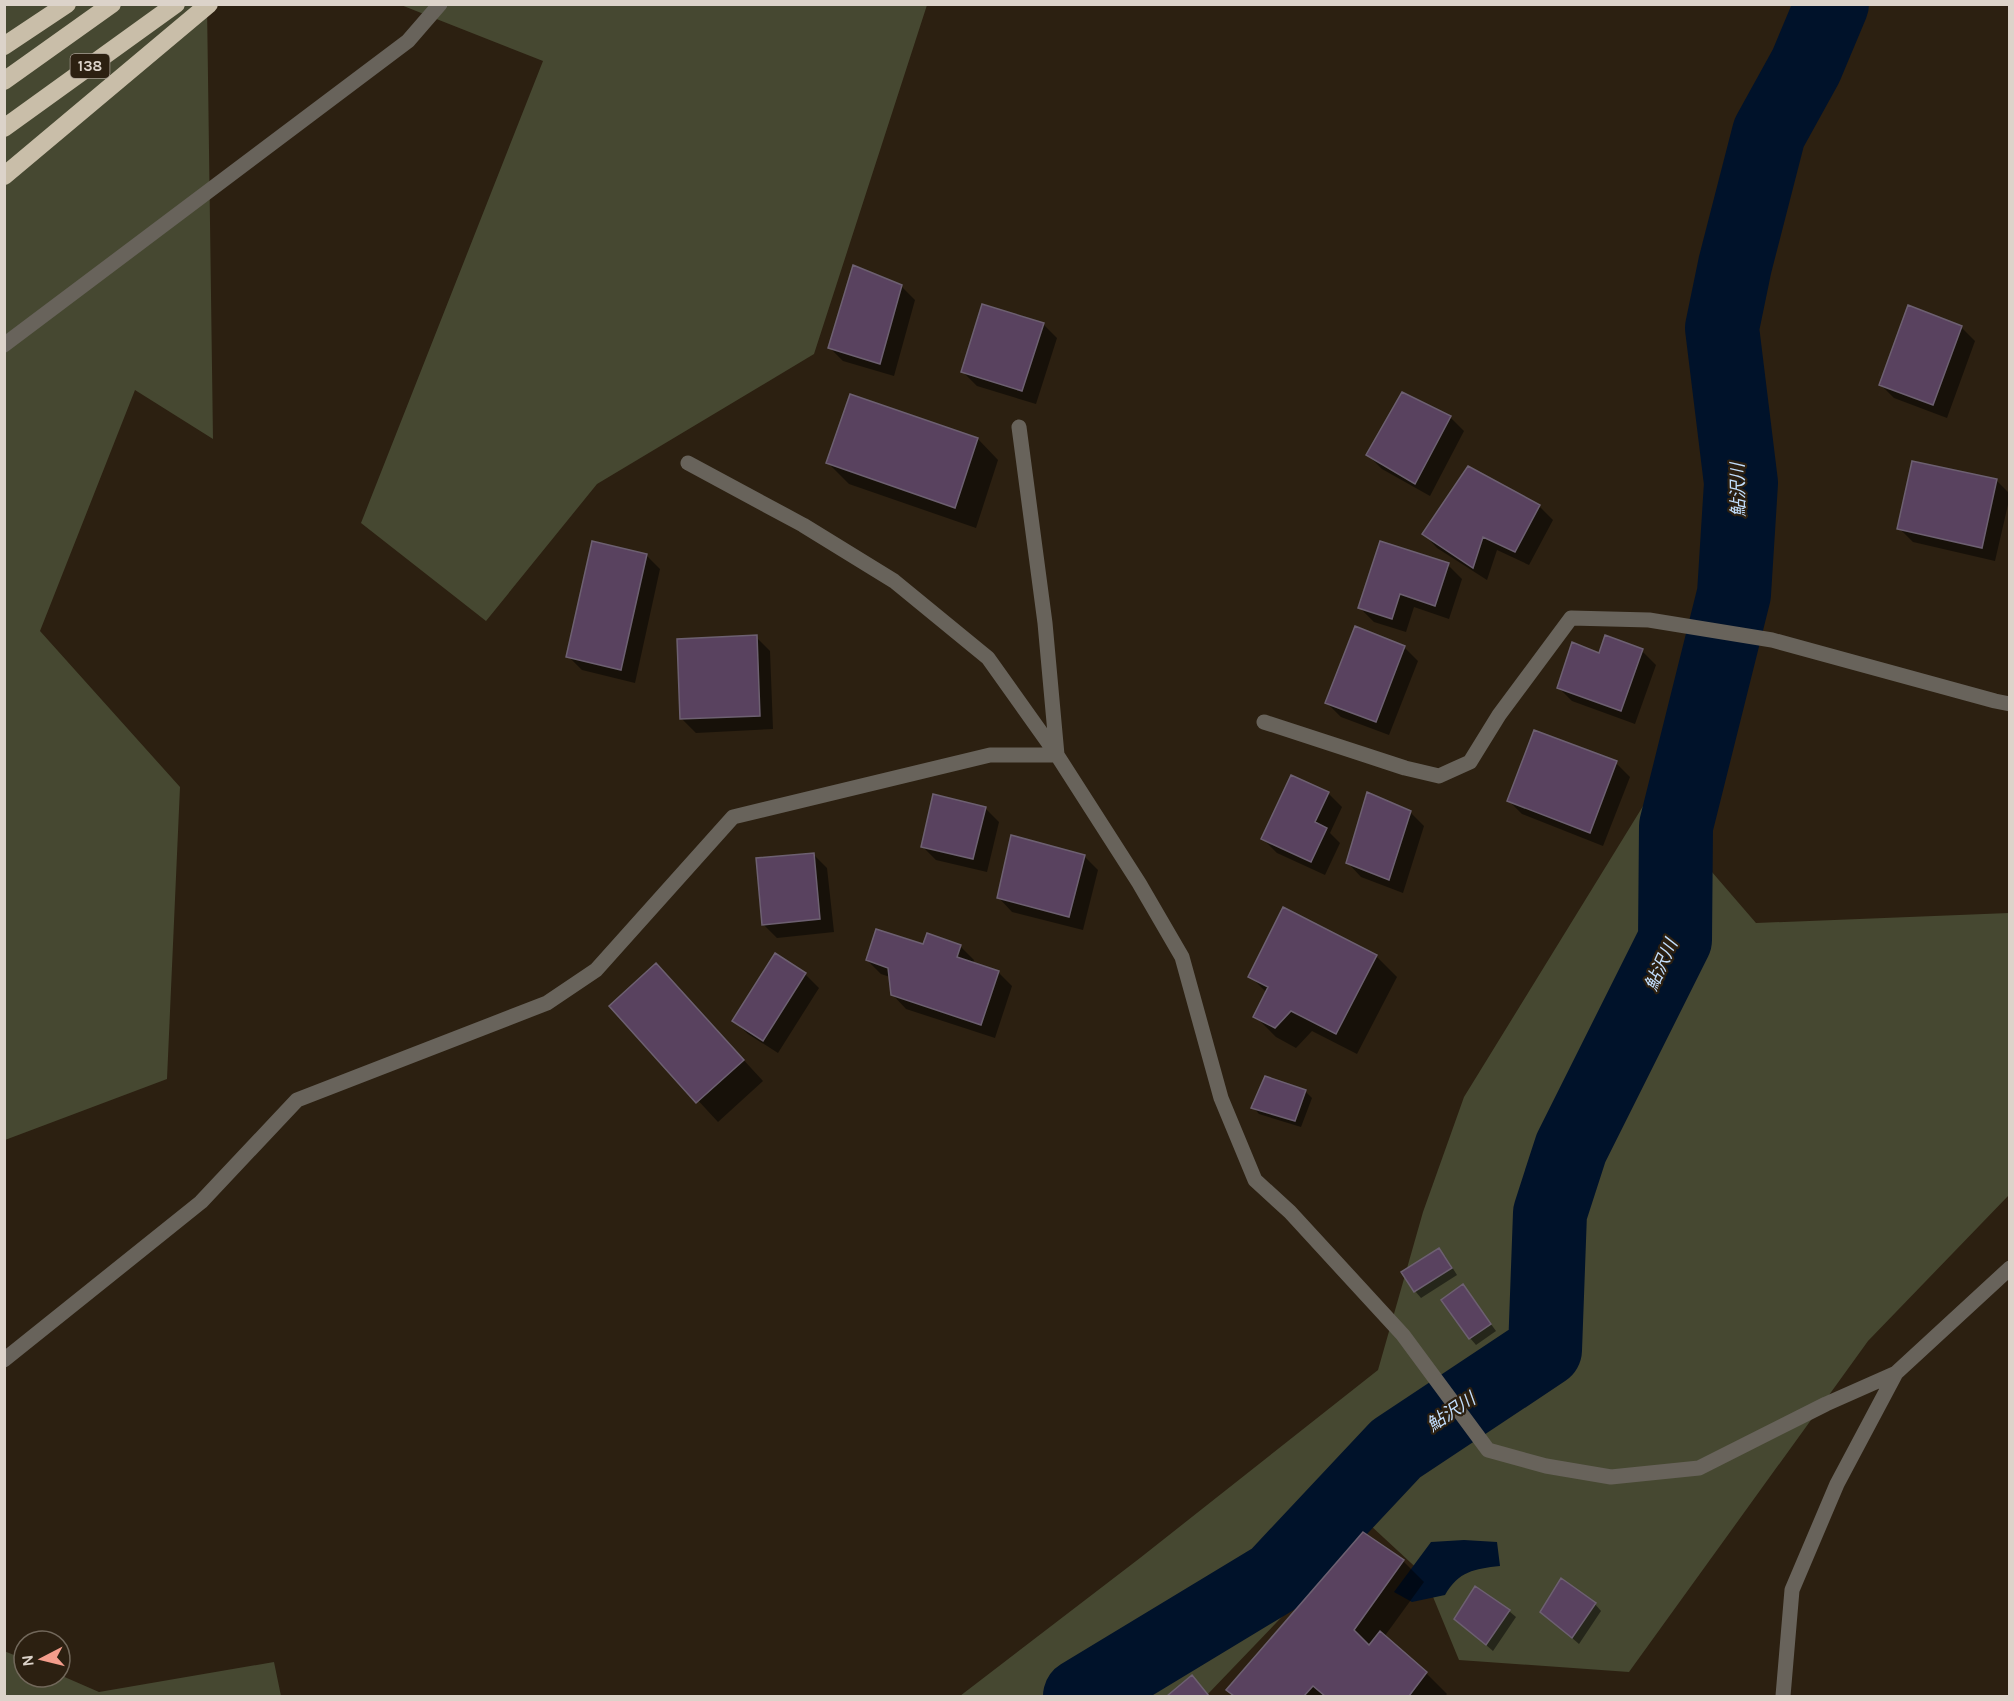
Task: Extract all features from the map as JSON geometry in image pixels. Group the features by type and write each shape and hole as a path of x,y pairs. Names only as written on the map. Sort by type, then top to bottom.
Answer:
{"highway":[{"path":"4,46 67,4"},
{"name":"138","path":"4,81 111,4"},
{"name":"138","path":"4,128 176,4"},
{"path":"4,176 209,4"}],"street":[{"path":"4,345 408,41 440,4"},
{"path":"1019,428 1045,622 1057,755"},
{"path":"688,462 802,525 894,581 988,658 1057,755 1140,883 1182,957 1221,1098 1255,1180 1290,1212 1403,1335 1488,1450 1546,1466 1611,1477 1699,1468 1826,1404 1896,1373 2010,1268"},
{"path":"1263,722 1405,768 1439,776 1470,762 1499,715 1571,618 1649,620 1772,640 2010,704"},
{"path":"4,1360 201,1202 297,1100 547,1003 597,970 733,817 990,755 1057,755"},
{"path":"1783,1696 1792,1590 1837,1484 1896,1373"}],"green space":[{"path":"402,4 927,5 814,354 597,484 486,621 361,523 543,61"},
{"path":"5,5 207,5 213,439 135,390 40,631 180,787 167,1079 5,1140"},
{"path":"1648,798 1756,923 2009,913 2009,1195 1868,1341 1629,1672 1459,1660 1424,1575 1370,1525 1206,1696 960,1696 1140,1558 1378,1370 1423,1212 1464,1097"},
{"path":"4,1651 12,1654 12,1689 72,1689 72,1680 99,1692 274,1662 281,1696 5,1696"}],"water":[{"path":"1464,1540 1497,1542 1500,1566 1482,1568 1462,1576 1445,1595 1412,1602 1394,1592 1431,1542"}],"building":[{"path":"853,265 902,285 880,364 828,348"},
{"path":"982,304 1044,323 1022,391 961,372"},
{"path":"1908,305 1962,326 1933,405 1879,385"},
{"path":"1402,392 1451,416 1415,484 1366,455"},
{"path":"850,394 978,438 955,508 826,463"},
{"path":"1912,461 1997,479 1982,548 1897,529"},
{"path":"1468,466 1540,505 1515,552 1483,537 1473,568 1422,534"},
{"path":"592,541 647,554 621,670 566,657"},
{"path":"1380,541 1449,563 1435,606 1400,594 1392,619 1358,608"},
{"path":"1355,626 1405,646 1376,722 1325,703"},
{"path":"757,635 760,716 680,719 677,639"},
{"path":"1605,635 1643,649 1621,711 1557,688 1572,642 1599,653"},
{"path":"1534,730 1617,761 1590,833 1507,801"},
{"path":"1291,775 1329,792 1315,822 1327,828 1311,862 1261,839"},
{"path":"1367,792 1411,811 1389,880 1346,863"},
{"path":"933,794 986,807 973,859 921,847"},
{"path":"1011,835 1085,855 1069,917 997,898"},
{"path":"814,853 820,919 762,925 756,858"},
{"path":"1283,907 1377,955 1336,1034 1291,1011 1275,1028 1253,1017 1268,987 1248,977"},
{"path":"876,929 923,944 927,933 961,945 957,957 999,971 981,1025 891,995 888,968 866,960"},
{"path":"775,953 806,973 763,1041 732,1021"},
{"path":"656,963 744,1060 696,1103 609,1006"},
{"path":"1265,1076 1306,1090 1295,1121 1251,1108"},
{"path":"1439,1248 1452,1268 1414,1292 1401,1272"},
{"path":"1463,1284 1491,1324 1469,1339 1441,1300"},
{"path":"1363,1532 1404,1560 1354,1630 1369,1645 1380,1631 1427,1672 1409,1696 1325,1696 1313,1686 1304,1696 1234,1696 1226,1690"},
{"path":"1561,1578 1596,1603 1572,1638 1540,1612"},
{"path":"1475,1586 1510,1610 1486,1645 1454,1619"},
{"path":"1192,1675 1209,1696 1167,1696"}],"waterway":[{"name":"鮎沢川","path":"1080,1696 1275,1578 1396,1449 1545,1350 1550,1213 1571,1148 1675,940 1676,826 1734,594 1741,483 1722,328 1735,265 1769,133 1806,66 1832,4"}]}
